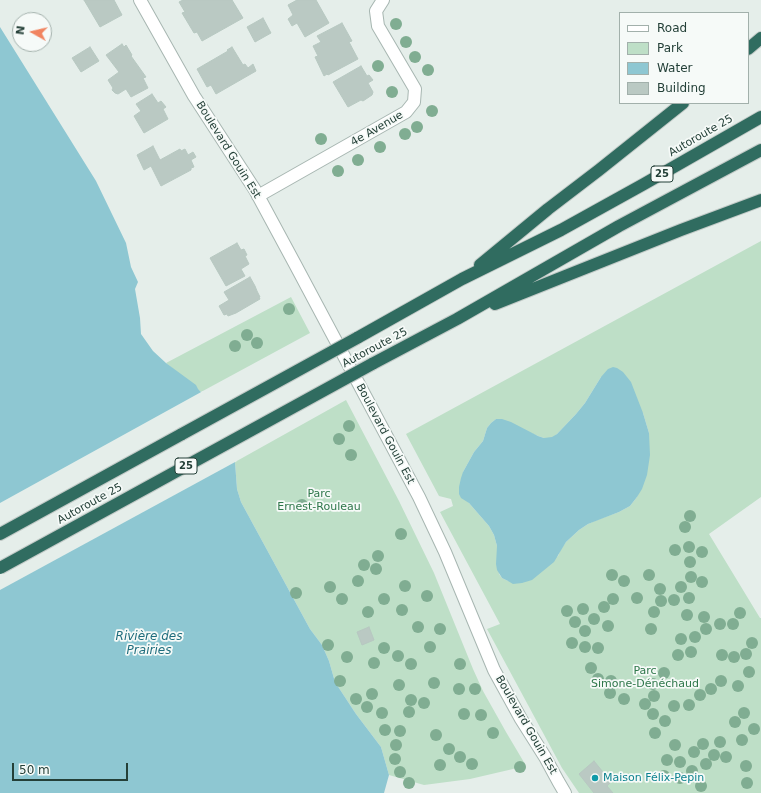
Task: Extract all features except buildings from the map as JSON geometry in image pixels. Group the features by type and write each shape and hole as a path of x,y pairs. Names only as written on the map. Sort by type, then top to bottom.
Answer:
{"highway":[{"path":"749,48 761,38"},
{"path":"462,279 682,104"},
{"name":"Autoroute 25","path":"0,534 462,279 561,230 761,117"},
{"name":"Autoroute 25","path":"0,568 457,319 619,226 761,150"},
{"path":"457,319 761,200"}],"street":[{"name":"Boulevard Gouin Est","path":"140,0 194,96 258,196 307,286 418,497 450,564 494,670 565,793"},
{"name":"4e Avenue","path":"258,196 406,112 414,102 415,89 378,26 376,11 383,0"}],"green space":[{"name":"Parc Simone-Dénéchaud","path":"761,241 761,497 709,534 761,618 761,793 579,793 562,768 487,629 500,624 440,512 453,506 451,499 439,496 406,434","holes":["601,377 643,413 649,433 637,497 630,506 588,524 579,530 566,542 558,556 508,581 502,578 499,574 497,546 494,535 489,526 469,503 463,472 474,452 483,441 487,428 491,423 496,419 538,436 552,438 585,403"]},
{"path":"291,297 310,333 201,392 166,363"},
{"name":"Parc Ernest-Rouleau","path":"346,400 399,501 434,573 483,691 525,764 513,769 470,779 424,785 389,775 381,747 356,714 335,682 329,661 322,645 310,629 241,502 237,489 235,462"}],"water":[{"name":"Rivière des Prairies","path":"0,27 12,46 12,52 16,52 96,181 126,243 131,267 138,282 135,289 141,334 153,351 166,363 196,385 201,392 235,462 237,489 241,502 310,629 322,645 329,661 335,682 356,714 381,747 389,775 384,793 0,793"},
{"path":"613,367 623,372 631,382 649,433 650,455 647,475 642,489 630,506 588,524 579,530 566,542 554,562 532,580 513,584 502,578 497,570 497,546 494,535 489,526 469,503 461,498 459,494 459,487 463,472 474,452 483,441 487,428 496,419 511,422 544,438 552,437 557,434 576,414 585,403 601,377 608,369"}],"pier":[{"path":"203,391 237,461 0,590 0,503"}],"place":[{"name":"Maison Félix-Pepin","path":"595,778"}]}
